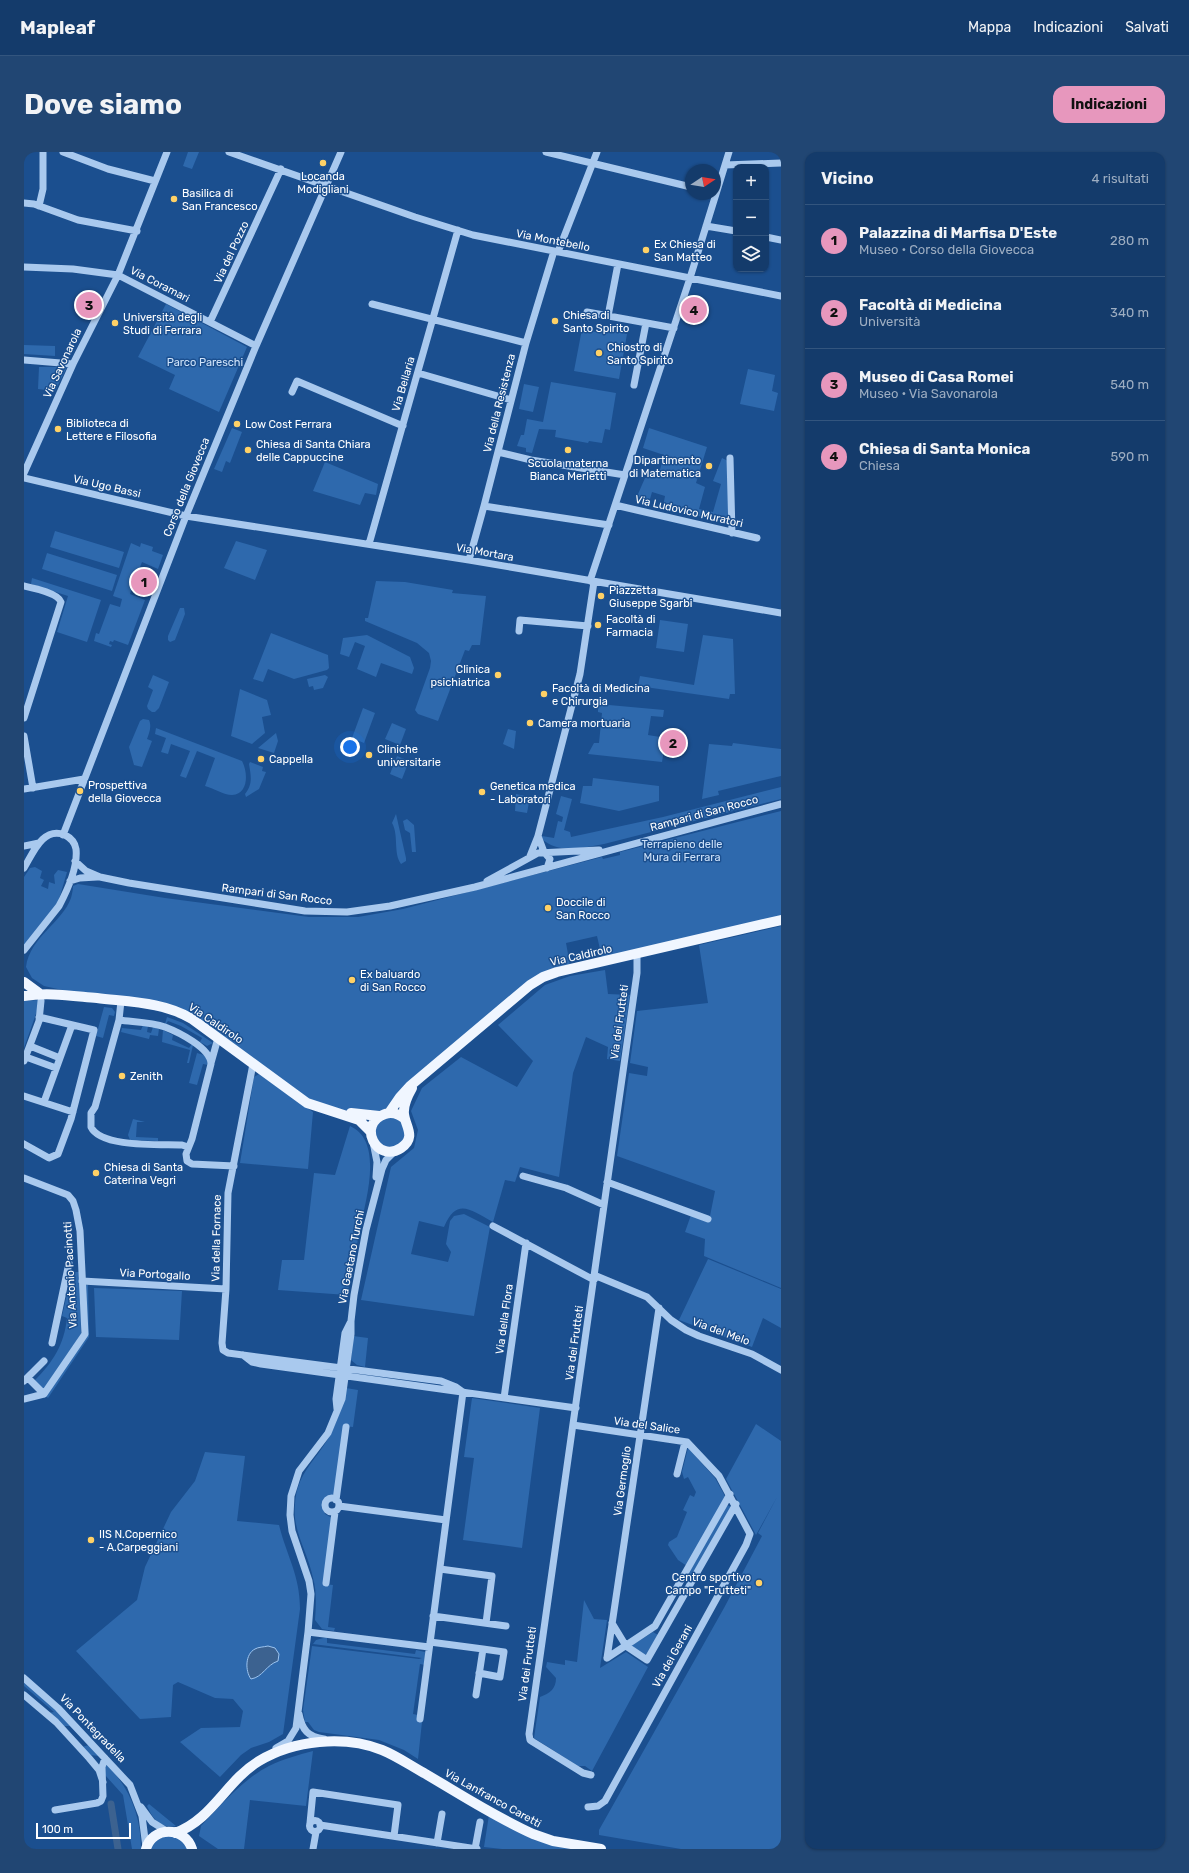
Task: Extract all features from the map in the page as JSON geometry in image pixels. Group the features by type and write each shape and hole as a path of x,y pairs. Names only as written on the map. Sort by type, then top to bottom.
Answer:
{"main road":[{"name":"Via Caldirolo","path":"372,1136 372,1124 384,1114 419,1078 536,980 557,972 781,920"},
{"path":"24,982 40,997"},
{"name":"Via Caldirolo","path":"24,996 121,1001 156,1006 176,1011 192,1019 307,1103 359,1120 382,1150 395,1151 403,1147 408,1139 409,1127 405,1120 404,1108 413,1086 419,1078"},
{"name":"Via Caldirolo","path":"339,1113 396,1114 405,1120"},
{"name":"Via Lanfranco Caretti","path":"218,1799 261,1767 276,1759 321,1742 348,1742 374,1747 402,1760 532,1834 553,1841 601,1849"},
{"name":"Via Lanfranco Caretti","path":"172,1832 191,1826 199,1821 238,1777 266,1757 282,1750 302,1748 351,1748 371,1751 402,1760"},
{"name":"Via Lanfranco Caretti","path":"191,1847 199,1821"},
{"name":"Via Pontegradella","path":"146,1848 151,1839 157,1835 172,1832 185,1838 191,1847"}],"street":[{"path":"39,206 44,189 43,152"},
{"path":"63,152 108,169 155,181"},
{"name":"Via Savonarola","path":"24,473 73,364 118,275 137,231 167,152"},
{"name":"Via Montebello","path":"229,152 458,230 556,252 781,296"},
{"name":"Corso della Giovecca","path":"63,835 186,516 256,346 341,152"},
{"path":"546,152 685,186"},
{"name":"Via della Resistenza","path":"469,560 526,343 556,252 597,152"},
{"path":"721,177 728,152"},
{"path":"725,165 781,163"},
{"name":"Via del Pozzo","path":"210,322 281,169"},
{"path":"536,871 530,865 530,856 538,836 580,674 588,626 592,581 615,505 674,328 714,200"},
{"path":"24,203 39,206 78,220 137,231"},
{"path":"706,226 733,230"},
{"name":"Via Bellaria","path":"369,544 458,230"},
{"path":"769,238 781,240"},
{"path":"608,316 618,264"},
{"name":"Via Coramari","path":"24,267 73,269 118,275 256,346"},
{"path":"372,304 526,343"},
{"path":"587,312 674,328"},
{"path":"634,385 646,323"},
{"path":"24,360 73,364"},
{"path":"418,373 511,400"},
{"path":"292,392 297,381 403,426"},
{"path":"498,452 531,460 625,475"},
{"path":"730,458 732,533"},
{"name":"Via Ugo Bassi","path":"24,478 186,516"},
{"name":"Via Ludovico Muratori","path":"615,505 757,538"},
{"path":"484,506 609,526"},
{"name":"Via Mortara","path":"186,516 469,560 781,613"},
{"path":"24,586 55,595 60,598 61,602 24,718"},
{"path":"519,630 520,620 588,626"},
{"path":"24,736 33,788"},
{"path":"24,789 84,779"},
{"name":"Rampari di San Rocco","path":"75,861 86,871 100,877 177,891 305,911 353,911 384,907 475,887 781,804"},
{"path":"24,950 59,906 70,881 75,861 75,846 69,838 63,835 56,833 48,834 39,843 25,866"},
{"path":"538,836 544,852 550,859 547,868"},
{"path":"24,846 39,843"},
{"name":"Rampari di San Rocco","path":"475,887 530,856 544,852 609,850"},
{"path":"24,855 25,866"},
{"name":"Rampari di San Rocco","path":"70,881 80,878 100,877"},
{"name":"Via dei Frutteti","path":"591,1775 583,1773 533,1742 529,1738 529,1734 637,973 637,954"},
{"path":"40,997 39,1017 25,1059 56,1068"},
{"path":"121,1001 119,1020 95,1107 90,1113 91,1127 101,1137 112,1141 176,1144 186,1145 188,1147"},
{"path":"25,1147 49,1158 58,1154 73,1112 94,1030 39,1017"},
{"path":"119,1020 164,1027 188,1038 210,1057 211,1064"},
{"path":"44,1102 72,1025"},
{"path":"204,1051 214,1045 218,1038"},
{"path":"186,1154 205,1094 205,1086 218,1038"},
{"path":"30,1046 60,1058"},
{"name":"Via della Fornace","path":"253,1064 227,1204 226,1288 222,1343 225,1352 242,1354 261,1360 274,1362"},
{"path":"24,1096 73,1112"},
{"name":"Via Gaetano Turchi","path":"372,1136 377,1167 374,1198"},
{"path":"176,1144 186,1154 188,1163 234,1166"},
{"name":"Via Gaetano Turchi","path":"299,1704 308,1632 311,1587 292,1531 290,1515 291,1496 299,1471 328,1433 337,1409 336,1399 342,1375 359,1268 374,1198 386,1160 395,1151"},
{"path":"523,1176 566,1188 604,1205"},
{"name":"Via Antonio Pacinotti","path":"24,1178 44,1184 68,1195 74,1204 80,1231 85,1334 44,1394"},
{"path":"607,1182 708,1219"},
{"name":"Via del Melo","path":"493,1226 594,1277 647,1297 671,1320 686,1330 698,1336 752,1354 781,1370"},
{"name":"Via della Flora","path":"504,1398 526,1244"},
{"name":"Via Antonio Pacinotti","path":"52,1343 69,1265 82,1268"},
{"name":"Via Portogallo","path":"82,1281 226,1288"},
{"name":"Via Germoglio","path":"626,1646 607,1658 659,1308"},
{"path":"44,1361 26,1380 44,1394"},
{"path":"274,1362 343,1367 417,1382 452,1385 463,1392 576,1408"},
{"path":"274,1362 342,1375 400,1379"},
{"path":"420,1719 463,1392"},
{"path":"24,1399 44,1394"},
{"name":"Via del Salice","path":"573,1425 685,1442 696,1449 720,1476 736,1504"},
{"path":"326,1583 335,1512 338,1503 346,1427"},
{"path":"677,1474 685,1442"},
{"path":"626,1646 655,1626 730,1494"},
{"path":"335,1512 327,1511 324,1505 329,1498 338,1503 446,1520"},
{"path":"612,1622 626,1646 647,1660 736,1504"},
{"name":"Via dei Gerani","path":"588,1807 598,1806 605,1801 750,1537 736,1504"},
{"path":"440,1568 492,1576 486,1623"},
{"path":"683,1577 691,1582"},
{"path":"671,1599 679,1604"},
{"path":"433,1616 506,1626"},
{"path":"657,1623 665,1629"},
{"path":"308,1632 504,1652 500,1676 479,1673"},
{"path":"476,1695 483,1649"},
{"name":"Via Pontegradella","path":"24,1678 58,1708 130,1785 142,1816 146,1848"},
{"path":"24,1695 56,1722 89,1758 99,1770 102,1782"},
{"path":"299,1704 299,1715 306,1733 311,1736 348,1742"},
{"path":"299,1704 294,1732 296,1739 302,1748"},
{"path":"302,1726 302,1748"},
{"path":"238,1777 244,1766 261,1755 285,1744 294,1732"},
{"path":"55,1810 99,1803 103,1798 102,1765 105,1758 89,1758"},
{"path":"313,1849 318,1829 316,1820 310,1822 313,1792 398,1805 394,1836"},
{"name":"Via Pontegradella","path":"137,1801 152,1822 172,1832"},
{"path":"437,1843 442,1814"},
{"path":"318,1829 394,1836 460,1848 476,1849 480,1822"}],"green space":[{"path":"188,152 199,152 192,169 183,166"},
{"name":"Parco Pareschi","path":"166,304 247,347 219,412 169,389 175,375 138,357"},
{"path":"582,329 606,334 607,330 627,334 619,379 574,371"},
{"path":"24,345 55,346 55,356 24,354"},
{"path":"39,367 67,367 55,391 38,389"},
{"path":"748,369 775,375 772,391 778,393 774,411 740,404"},
{"path":"551,382 616,393 610,430 605,429 602,443 589,441 588,443 555,437 556,430 539,429 532,453 526,452 526,448 517,446 521,435 524,435 527,419 543,422"},
{"path":"524,384 539,387 533,412 519,409"},
{"path":"232,428 242,432 230,463 226,461 222,472 214,469"},
{"path":"649,428 707,447 696,483 705,487 699,509 713,512 721,484 713,481 722,458 728,461 730,524 663,507 665,496 652,492 648,506 635,501 645,478 658,477 664,455 643,448"},
{"path":"325,462 378,484 376,495 365,493 360,505 313,491"},
{"path":"55,531 124,552 119,568 50,547"},
{"path":"236,541 267,550 255,580 224,568"},
{"path":"131,543 140,547 141,543 153,547 152,551 163,555 158,569 142,562 130,594 145,600 128,645 114,640 113,642 110,641 109,644 112,645 111,647 94,641 96,633 99,634 110,604 120,607 122,599 113,596"},
{"path":"47,553 117,575 112,591 42,569"},
{"path":"32,578 101,600 87,642 57,632 68,596 31,584"},
{"path":"376,581 405,582 453,590 452,593 486,596 480,645 472,645 469,651 465,650 438,721 418,714 415,710 430,668 431,661 429,653 417,643 365,621 365,618 368,618"},
{"path":"180,608 184,608 185,614 175,640 170,642 168,640 168,636"},
{"path":"660,620 688,624 684,652 656,648"},
{"path":"271,633 328,655 329,668 327,670 294,679 268,669 263,682 253,679"},
{"path":"367,635 410,657 414,668 412,674 381,663 376,677 357,669 365,646 355,642 349,657 340,654 343,638"},
{"path":"703,635 733,639 735,694 730,694 729,699 638,686 640,676 694,685"},
{"path":"153,675 169,682 159,708 155,712 148,709 147,706 153,690 148,687"},
{"path":"325,675 328,677 323,688 314,690 313,686 309,687 307,679"},
{"path":"240,689 267,700 271,715 262,717 265,733 252,744 231,736"},
{"path":"598,704 664,710 663,717 651,716 648,735 666,738 662,762 588,754 594,743 599,743 602,713 598,712"},
{"path":"363,708 375,713 364,743 352,738"},
{"path":"143,719 149,720 150,728 147,739 152,741 142,767 134,765 129,747 140,721"},
{"path":"392,723 406,729 400,745 385,739"},
{"path":"156,728 242,761 246,782 242,791 238,794 229,795 205,786 215,758 197,751 186,778 180,776 190,751 171,744 168,754 161,752 166,738 155,734"},
{"path":"508,729 516,731 514,749 503,744"},
{"path":"276,733 278,741 274,753 258,748"},
{"path":"733,743 781,749 781,776 718,791 719,795 702,799 709,744 732,746"},
{"path":"397,756 409,761 402,779 390,774"},
{"path":"250,762 263,767 262,771 266,772 259,789 246,797 245,794 251,780"},
{"path":"593,778 659,786 659,801 619,811 580,803 583,786 592,786"},
{"path":"781,787 781,799 604,844 571,849 555,847 542,839 542,836 554,838 558,821 562,822 563,817 556,814 561,796 572,799 564,830 570,832 571,837 663,817"},
{"path":"516,794 530,797 527,813 515,811"},
{"name":"Terrapieno delle Mura di Ferrara","path":"781,811 781,916 602,958 597,936 566,943 570,965 544,972 388,1108 376,1112 344,1110 316,1104 200,1020 44,986 32,978 26,967 33,947 67,907 71,898 73,886 78,884 165,898 309,917 358,917 403,909 602,857 603,859 620,855 620,852"},
{"path":"396,814 406,858 406,861 401,864 397,855 395,833 392,823"},
{"path":"407,819 414,825 416,852 412,852 410,833 405,830 403,821"},
{"path":"35,867 42,871 40,878 44,880 41,886 48,889 49,882 55,884 54,875 58,870 67,872 58,903 24,947 24,877 30,868"},
{"path":"781,926 781,1288 704,1256 705,1239 685,1232 691,1215 709,1221 715,1191 617,1156 629,1073 647,1076 648,1067 630,1063 637,1011 708,1003 699,945"},
{"path":"605,970 608,994 630,995 620,1061 607,1059 608,1047 586,1037 573,1073 559,1177 520,1167 515,1182 505,1180 493,1222 471,1210 465,1209 459,1209 454,1212 444,1227 419,1221 411,1254 448,1262 451,1252 446,1244 450,1221 454,1216 464,1214 490,1227 474,1316 361,1300 391,1167 414,1148 418,1130 411,1111 422,1088 461,1057 517,1087 533,1061 498,1025 545,985 570,976"},
{"path":"38,1000 37,1011 24,1048 24,1001"},
{"path":"104,1007 112,1008 115,1012 114,1016 109,1015 103,1038 96,1036"},
{"path":"167,1017 183,1023 213,1043 207,1046 200,1042 202,1038 181,1026 168,1021 165,1024"},
{"path":"143,1025 148,1026 147,1032 151,1033 153,1027 159,1029 158,1036 150,1035 149,1039 121,1032 122,1028 141,1030"},
{"path":"163,1030 173,1035 172,1040 189,1048 192,1044 193,1045 189,1063 187,1063 190,1050 162,1042"},
{"path":"197,1053 207,1056 208,1065 203,1064 197,1085 189,1083"},
{"path":"259,1074 313,1112 308,1169 240,1163 254,1077"},
{"path":"390,1117 401,1121 405,1132 401,1143 390,1147 379,1143 375,1132 379,1121"},
{"path":"133,1119 145,1122 137,1122 136,1137 158,1138 158,1141 130,1140 128,1135"},
{"path":"350,1126 360,1134 367,1144 370,1157 370,1172 366,1202 347,1295 278,1290 282,1260 304,1260 314,1173 335,1175"},
{"path":"708,1259 781,1289 781,1328 763,1318 752,1347 679,1320"},
{"path":"72,1272 80,1272 81,1334 44,1390 34,1381 52,1360 63,1337 67,1318 62,1316"},
{"path":"84,1285 88,1285 89,1337 48,1398 45,1395 86,1335"},
{"path":"94,1288 182,1291 179,1340 96,1337"},
{"path":"353,1336 368,1338 365,1367 357,1365 351,1360"},
{"path":"346,1388 358,1390 353,1427 344,1426 335,1494 328,1497 324,1501 323,1507 325,1514 332,1518 324,1584 333,1585 328,1627 335,1628 334,1631 322,1629 315,1620 315,1588 311,1568 298,1532 295,1504 296,1493 303,1476 324,1446 335,1425"},
{"path":"472,1398 540,1408 522,1548 463,1540 474,1458 464,1457"},
{"path":"756,1424 781,1441 781,1849 681,1849 599,1835 599,1830 724,1608 762,1536 758,1533 777,1497 756,1535 726,1479"},
{"path":"688,1448 715,1478 726,1498 687,1566 678,1560 668,1545 669,1542 677,1537 687,1512 683,1510 690,1495 694,1497 696,1492 688,1477 684,1479 682,1472"},
{"path":"205,1452 245,1456 237,1521 279,1525 298,1586 300,1609 283,1734 269,1742 251,1748 241,1755 220,1777 180,1742 201,1728 240,1727 243,1711 233,1699 215,1698 178,1682 173,1685 171,1717 140,1719 76,1651 137,1600 145,1567 171,1512 195,1481"},
{"path":"727,1505 731,1507 691,1578 686,1576"},
{"path":"584,1600 594,1619 607,1620 600,1668 626,1652 648,1667 592,1771 585,1766 578,1766 534,1738 540,1697 552,1690 556,1682 556,1678 546,1667 547,1662 565,1665 565,1660 577,1662"},
{"path":"653,1632 658,1635 645,1656 631,1646"},
{"path":"327,1637 327,1643 415,1654 416,1650 425,1652 425,1665 420,1664 413,1714 418,1715 417,1721 422,1722 418,1759 404,1750 379,1740 319,1732 314,1730 308,1722 305,1722 303,1710 312,1646 419,1659 422,1658 313,1644 316,1640"},
{"path":"24,1682 57,1710 88,1744 70,1726 62,1726 48,1713 54,1712 24,1686"},
{"path":"89,1745 99,1756 90,1755 82,1747"},
{"path":"313,1751 306,1806 250,1800 244,1849 218,1849 199,1836 201,1826 232,1793 250,1778 269,1766 291,1757"},
{"path":"105,1763 121,1781 132,1802 139,1824 141,1849 132,1849 123,1795 105,1775"},
{"path":"149,1804 176,1826 170,1827 158,1822 147,1806"},
{"path":"489,1815 534,1840 573,1849 502,1849 484,1847"},
{"path":"165,1836 178,1839 187,1849 151,1849 154,1842"}],"shaded area":[{"path":"268,1646 275,1648 279,1654 278,1661 270,1665 259,1676 251,1679 247,1667 249,1655 256,1648"}],"waterway":[{"path":"111,1804 118,1849"}],"place":[{"name":"Locanda Modigliani","path":"323,163"},
{"name":"Basilica di San Francesco","path":"174,199"},
{"name":"Ex Chiesa di San Matteo","path":"646,250"},
{"name":"Museo di Casa Romei","path":"89,305"},
{"name":"Chiesa di Santa Monica","path":"694,310"},
{"name":"Chiesa di Santo Spirito","path":"555,321"},
{"name":"Università degli Studi di Ferrara","path":"115,323"},
{"name":"Chiostro di Santo Spirito","path":"599,353"},
{"name":"Low Cost Ferrara","path":"237,424"},
{"name":"Biblioteca di Lettere e Filosofia","path":"58,429"},
{"name":"Chiesa di Santa Chiara delle Cappuccine","path":"248,450"},
{"name":"Scuola materna Bianca Merletti","path":"568,450"},
{"name":"Dipartimento di Matematica","path":"709,466"},
{"name":"Palazzina di Marfisa D'Este","path":"144,582"},
{"name":"Piazzetta Giuseppe Sgarbi","path":"601,596"},
{"name":"Facoltà di Farmacia","path":"598,625"},
{"name":"Clinica psichiatrica","path":"498,675"},
{"name":"Facoltà di Medicina e Chirurgia","path":"544,694"},
{"name":"Camera mortuaria","path":"530,723"},
{"name":"Facoltà di Medicina","path":"673,743"},
{"name":"Cliniche universitarie","path":"369,755"},
{"name":"Cappella","path":"261,759"},
{"name":"Prospettiva della Giovecca","path":"80,791"},
{"name":"Genetica medica - Laboratori","path":"482,792"},
{"name":"Doccile di San Rocco","path":"548,908"},
{"name":"Ex baluardo di San Rocco","path":"352,980"},
{"name":"Zenith","path":"122,1076"},
{"name":"Chiesa di Santa Caterina Vegri","path":"96,1173"},
{"name":"IIS N.Copernico - A.Carpeggiani","path":"91,1540"},
{"name":"Centro sportivo Campo \"Frutteti\"","path":"759,1583"}]}
